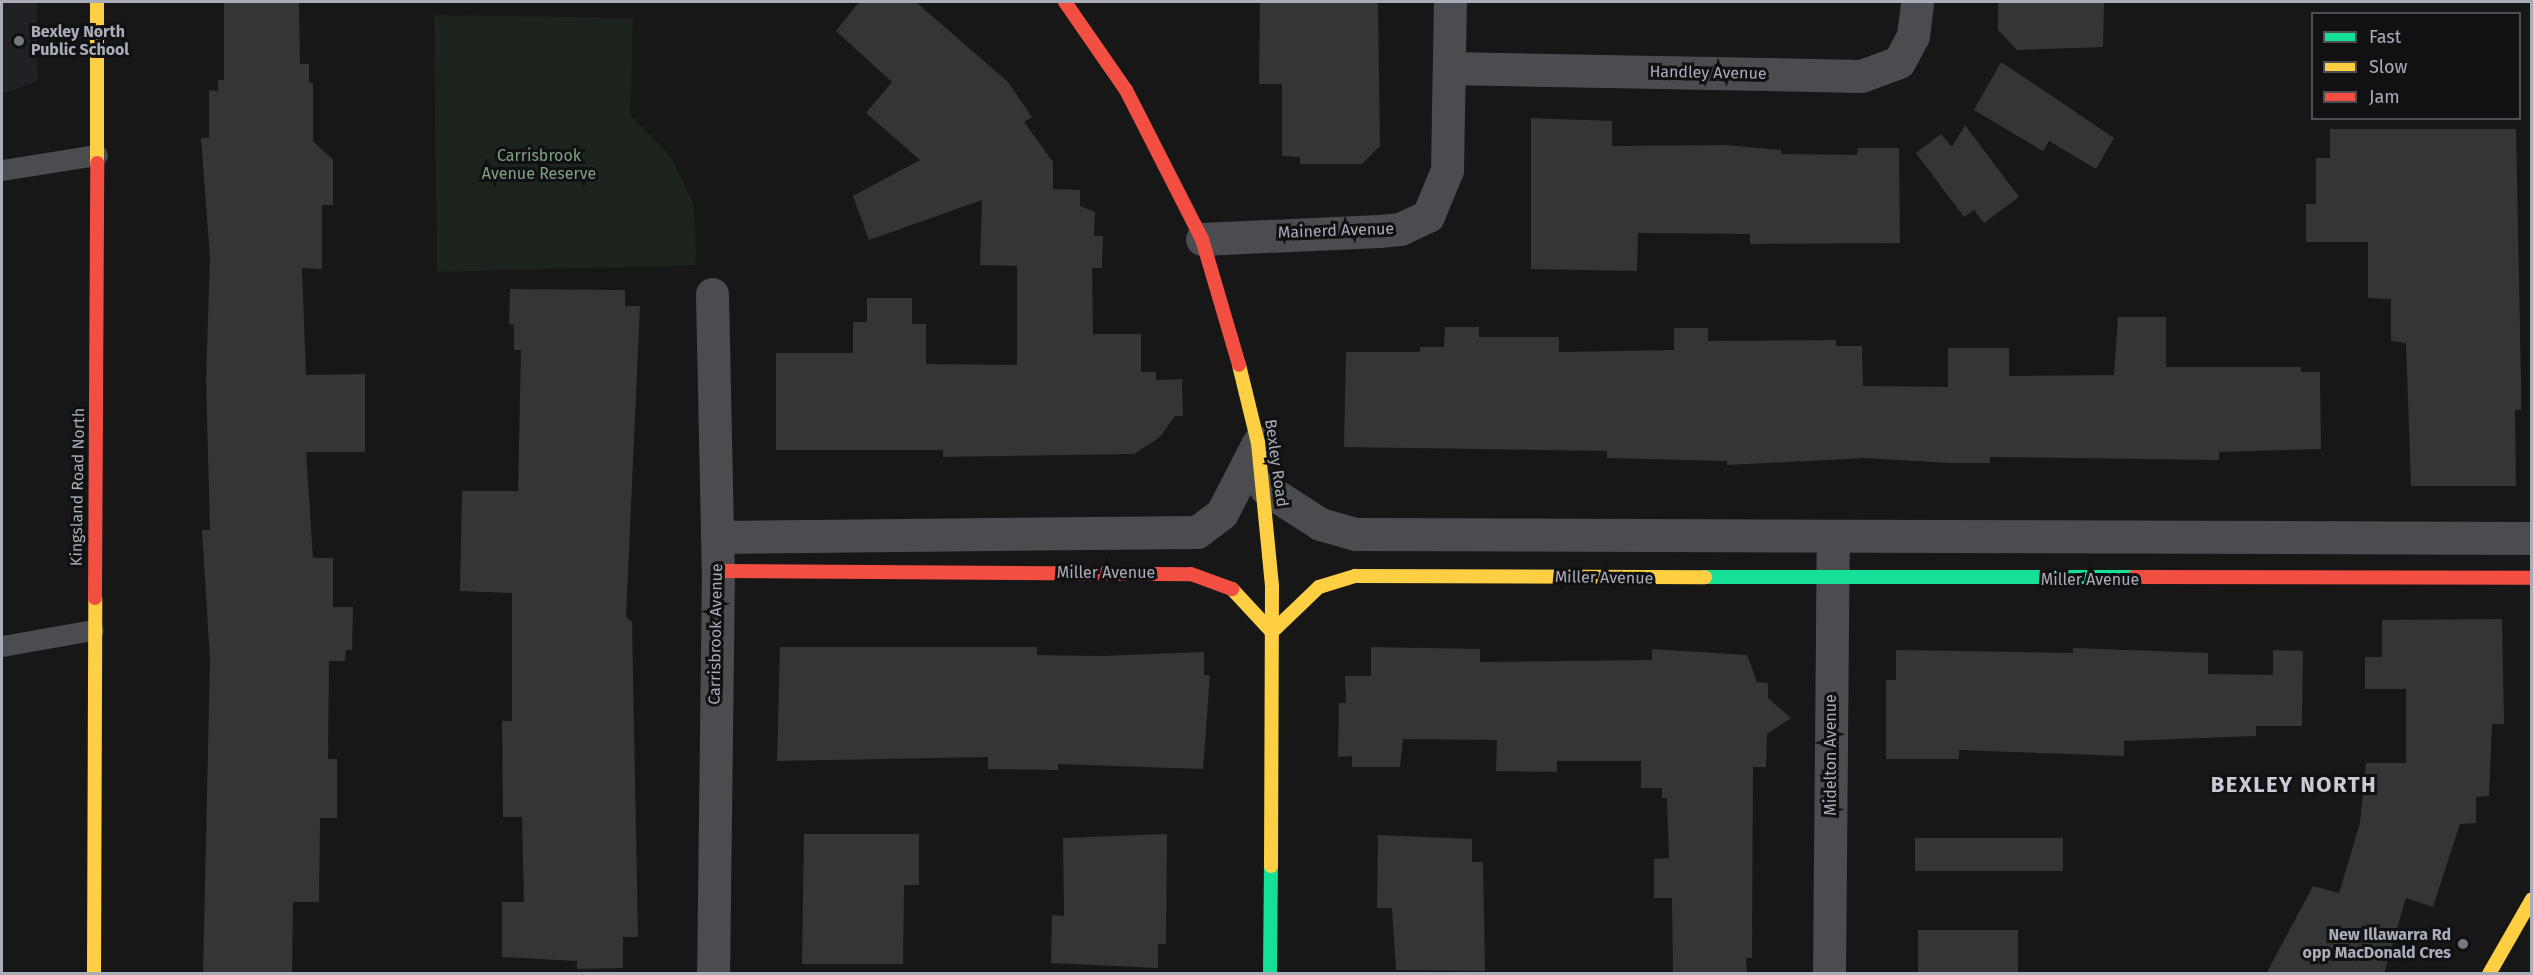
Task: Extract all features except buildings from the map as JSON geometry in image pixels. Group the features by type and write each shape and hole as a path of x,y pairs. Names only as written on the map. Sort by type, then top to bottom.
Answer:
{"street":[{"name":"Kingsland Road North","path":"94,974 93,630 97,2"},
{"name":"Bexley Road","path":"1065,2 1126,90 1202,239 1226,311 1258,443 1266,489 1272,632 1270,974"},
{"name":"Mainerd Avenue","path":"1202,239 1400,229 1428,216 1448,170 1450,2"},
{"name":"Handley Avenue","path":"1449,68 1861,76 1899,62 1913,36 1917,2"},
{"name":"Carrisbrook Avenue","path":"712,294 718,571 713,974"},
{"path":"717,537 1197,532 1222,513 1258,443"},
{"path":"1266,489 1320,524 1356,534 2532,538"},
{"name":"Midelton Avenue","path":"1829,974 1833,536"},
{"name":"Miller Avenue","path":"718,571 1191,574 1231,588 1272,632 1319,587 1354,576 1832,580 2532,579"},
{"path":"2489,974 2532,899"}],"lane":[{"path":"2,170 97,155"},
{"path":"2,646 93,630"}],"shaded area":[{"name":"Bexley North Public School","path":"2,2 37,2 38,81 2,94"}],"green space":[{"name":"Carrisbrook Avenue Reserve","path":"434,15 633,18 630,115 671,157 694,205 696,265 437,272"}],"traffic: fast":[{"path":"1705,577 2134,577"},
{"path":"1270,974 1271,866"}],"traffic: slow":[{"path":"97,2 97,163"},
{"path":"1239,365 1258,443 1272,586 1271,866"},
{"path":"1232,589 1272,632 1319,587 1355,576 1705,577"},
{"path":"94,974 95,598"},
{"path":"2489,974 2532,899"}],"traffic: jam":[{"path":"1065,2 1126,90 1202,239 1239,365"},
{"path":"95,598 97,163"},
{"path":"718,571 1191,574 1232,589"},
{"path":"2134,577 2532,578"}],"place":[{"name":"Bexley North Public School","path":"19,41"},
{"name":"New Illawarra Rd opp MacDonald Cres","path":"2463,944"}],"district":[{"name":"BEXLEY NORTH","path":"2294,785"}]}
